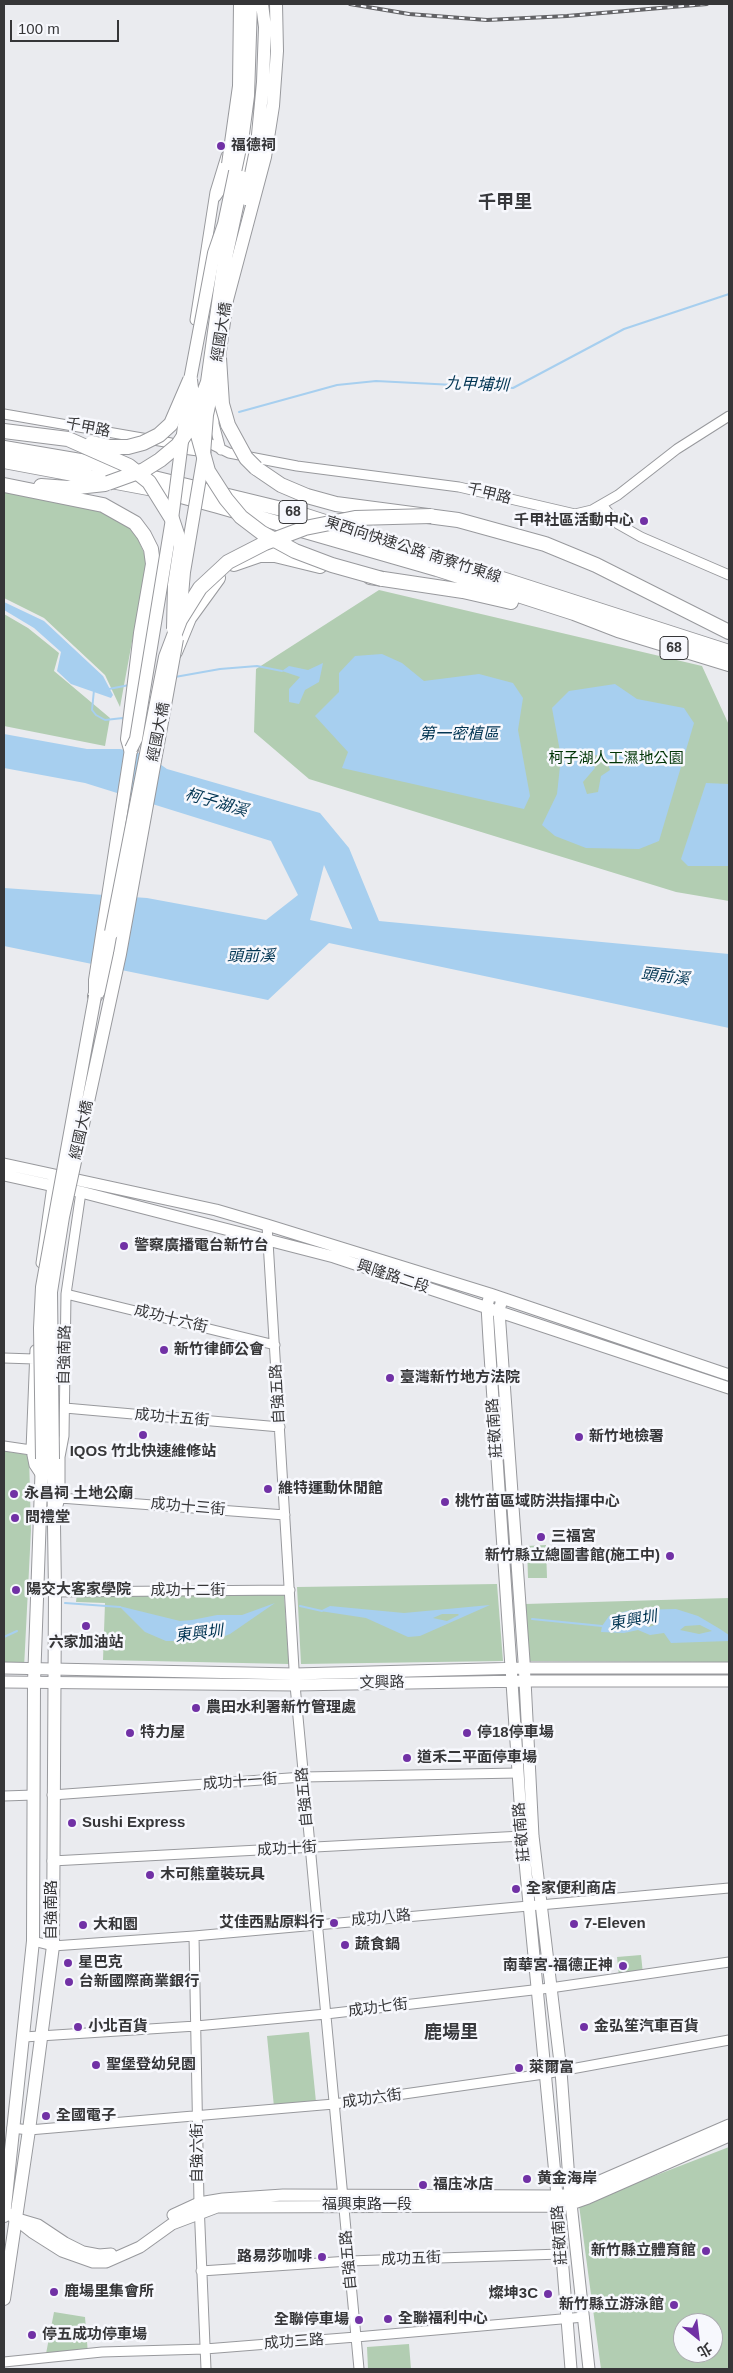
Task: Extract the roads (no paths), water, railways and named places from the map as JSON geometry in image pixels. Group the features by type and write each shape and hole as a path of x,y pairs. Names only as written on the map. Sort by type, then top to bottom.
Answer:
{"highway":[{"path":"4,479 46,487 68,488 89,486 126,478 160,460 178,445 192,424 208,382 231,228 266,83"},
{"path":"219,358 222,404 228,425 246,458 256,468 281,485 314,498 336,504 458,520 518,535 568,552 681,606 729,632"},
{"path":"4,430 110,447 128,447 143,443 159,435 170,424 190,380"},
{"path":"190,380 196,428 208,471 226,499 241,516 262,533 295,551 332,565 382,579"},
{"path":"68,439 128,466 139,474 154,490 172,519 181,546 175,585 175,652"},
{"name":"東西向快速公路 南寮竹東線","path":"4,448 92,463 294,512 575,608 618,630 729,664"},
{"name":"東西向快速公路 南寮竹東線","path":"4,461 159,490 634,623 729,652"},
{"path":"4,485 103,505 135,523 151,549 153,564 141,633 129,730 128,740 131,749"},
{"path":"95,996 104,979 166,657 180,620 200,588 228,562 265,543 305,528 355,518 431,516"},
{"path":"175,652 188,618 202,597 230,567 244,560 274,555 382,579 435,586 498,598 618,630"}],"main road":[{"path":"214,253 238,104 240,4"},
{"name":"經國大橋","path":"47,1459 40,1328 42,1287 95,996 95,980 131,749 136,739 172,519 190,380 214,253 224,224 243,134 248,96 251,4"},
{"name":"經國大橋","path":"47,1459 51,1292 63,1217 120,954 175,652 184,572 204,454 207,415 257,145 266,83 265,27 262,4"},
{"path":"227,300 266,157 273,106 277,51 276,4"},
{"name":"自強南路","path":"4,2212 33,1941 34,1682 40,1474 47,1459"},
{"name":"自強南路","path":"4,2299 29,2130 52,1946 55,1592 54,1519 47,1459"}],"street":[{"path":"172,443 178,432 214,199 232,128 237,91 238,52 242,20 252,9 275,9 280,16 280,67 264,183 246,241 228,272 219,331 214,424 221,450"},
{"path":"214,199 228,180 243,100 245,63"},
{"path":"255,215 252,188 266,83"},
{"path":"213,210 238,211 255,215"},
{"path":"210,232 229,242 246,241"},
{"path":"182,406 191,400 207,402 215,408"},
{"name":"千甲路","path":"4,414 172,443 183,449 208,452 221,450 296,466 459,487 565,513 584,512 602,505 618,495 677,449 729,416"},
{"path":"602,505 618,524 642,537 729,575"},
{"path":"4,1164 53,1180"},
{"path":"4,1175 53,1180"},
{"name":"興隆路二段","path":"53,1180 81,1192 334,1257 383,1275 487,1306 729,1388"},
{"name":"興隆路二段","path":"53,1180 216,1210 490,1294 729,1375"},
{"name":"自強南路","path":"40,1474 34,1465 31,1450 36,1294 53,1180"},
{"name":"自強南路","path":"54,1519 60,1498 60,1458 64,1436 66,1294 81,1192"},
{"path":"49,1202 79,1206"},
{"name":"自強五路","path":"267,1225 295,1679 359,2369"},
{"name":"成功十六街","path":"66,1294 275,1345"},
{"name":"莊敬南路","path":"490,1294 487,1306 512,1669 518,1681 533,1836 536,1990 557,2201 571,2369"},
{"name":"莊敬南路","path":"502,1299 499,1311 524,1668 518,1681 518,1773 522,1836 550,1988 561,2071 570,2199 589,2369"},
{"path":"4,1358 34,1359"},
{"name":"成功十五街","path":"64,1408 280,1427"},
{"path":"4,1446 31,1450"},
{"name":"成功十三街","path":"60,1498 285,1515"},
{"name":"成功十二街","path":"55,1592 290,1590"},
{"name":"文興路","path":"4,1668 295,1679 524,1668 729,1668"},
{"name":"文興路","path":"4,1682 54,1683 295,1679 729,1681"},
{"name":"成功十一街","path":"52,1795 303,1777 518,1773"},
{"path":"4,1796 34,1795"},
{"name":"成功十街","path":"52,1861 522,1836"},
{"name":"成功八路","path":"33,1941 52,1946 194,1936 729,1888"},
{"name":"自強六街","path":"194,1936 199,2208 206,2369"},
{"name":"成功七街","path":"24,2037 196,2026 326,2014 536,1990 729,1962"},
{"name":"成功六街","path":"12,2128 29,2130 334,2104 544,2074 729,2040"},
{"name":"福興東路一段","path":"570,2199 729,2125"},
{"name":"福興東路一段","path":"4,2212 17,2218 32,2232 62,2251 93,2262 106,2262 121,2257 140,2246 199,2208 343,2201 557,2201 588,2198 729,2136"},
{"name":"成功五街","path":"201,2271 349,2261 561,2254"},
{"name":"成功三路","path":"4,2362 102,2352 205,2349 584,2317"}],"water":[{"path":"4,602 44,621 103,676 113,695 111,698 71,684 57,671 61,652 34,628 4,610"},
{"name":"第一密植區","path":"382,654 402,663 424,681 479,674 513,683 523,698 518,730 530,796 524,809 342,768 348,752 315,716 339,692 339,673 355,656"},
{"path":"323,663 319,682 305,690 299,704 289,702 289,689 300,677 282,671 289,666 308,670"},
{"path":"615,684 637,699 684,708 694,723 659,841 639,849 586,848 555,836 542,825 557,794 561,757 552,708 569,691","holes":["596,755 606,758 610,770 601,776 598,792 587,794 583,782 595,768 591,760"]},
{"name":"頭前溪","path":"4,734 87,749 120,749 147,755 167,769 320,813 349,848 379,921 729,954 729,1028 329,943 268,1000 4,946 4,888 147,898 266,920 298,895 271,841 85,783 4,768","holes":["324,865 352,928 310,920"]},
{"path":"706,783 729,784 729,866 688,866 681,859"},
{"path":"275,1603 230,1634 220,1638 190,1636 180,1641 166,1641 145,1632 119,1606 180,1621 217,1615 242,1615"},
{"path":"490,1605 420,1636 408,1637 366,1618 320,1611 330,1606 404,1613","holes":["442,1614 458,1614 447,1621 433,1618"]},
{"path":"676,1609 698,1616 720,1629 729,1635 729,1641 671,1643 664,1633 650,1635 638,1630 624,1633 601,1632 602,1626 609,1616 631,1610","holes":["642,1619 656,1619 658,1624 649,1627 639,1623","700,1625 712,1631 699,1634 680,1630 685,1626"]}],"waterway":[{"name":"九甲埔圳","path":"239,412 337,385 376,381 513,388 624,329 729,294"},
{"path":"175,677 220,669 257,666 282,671"},
{"path":"109,689 129,685"},
{"name":"柯子湖溪","path":"94,690 92,710 96,715 105,720 123,718 124,721"},
{"name":"東興圳","path":"65,1603 120,1607"},
{"name":"東興圳","path":"300,1606 322,1611"},
{"name":"東興圳","path":"532,1619 602,1626"},
{"name":"東興圳","path":"4,1637 17,1631"}],"railway":[{"path":"350,4 409,14 487,20 567,16 707,4"}],"place":[{"name":"福德祠","path":"221,146"},
{"name":"千甲社區活動中心","path":"644,521"},
{"name":"警察廣播電台新竹台","path":"124,1246"},
{"name":"新竹律師公會","path":"164,1350"},
{"name":"臺灣新竹地方法院","path":"390,1378"},
{"name":"IQOS 竹北快速維修站","path":"143,1435"},
{"name":"新竹地檢署","path":"579,1437"},
{"name":"維特運動休閒館","path":"268,1489"},
{"name":"永昌祠 土地公廟","path":"14,1494"},
{"name":"桃竹苗區域防洪指揮中心","path":"445,1502"},
{"name":"問禮堂","path":"15,1518"},
{"name":"三福宮","path":"541,1537"},
{"name":"新竹縣立總圖書館(施工中)","path":"670,1556"},
{"name":"陽交大客家學院","path":"16,1590"},
{"name":"六家加油站","path":"86,1626"},
{"name":"農田水利署新竹管理處","path":"196,1708"},
{"name":"特力屋","path":"130,1733"},
{"name":"停18停車場","path":"467,1733"},
{"name":"道禾二平面停車場","path":"407,1758"},
{"name":"Sushi Express","path":"72,1823"},
{"name":"木可熊童裝玩具","path":"150,1875"},
{"name":"全家便利商店","path":"516,1889"},
{"name":"艾佳西點原料行","path":"334,1923"},
{"name":"7-Eleven","path":"574,1924"},
{"name":"大和園","path":"83,1925"},
{"name":"蔬食鍋","path":"345,1945"},
{"name":"星巴克","path":"68,1963"},
{"name":"南華宮-福德正神","path":"623,1966"},
{"name":"台新國際商業銀行","path":"69,1982"},
{"name":"小北百貨","path":"78,2027"},
{"name":"金弘笙汽車百貨","path":"584,2027"},
{"name":"聖堡登幼兒園","path":"96,2065"},
{"name":"萊爾富","path":"519,2068"},
{"name":"全國電子","path":"46,2116"},
{"name":"黄金海岸","path":"527,2179"},
{"name":"福庒冰店","path":"423,2185"},
{"name":"新竹縣立體育館","path":"706,2251"},
{"name":"路易莎咖啡","path":"322,2257"},
{"name":"鹿場里集會所","path":"54,2292"},
{"name":"燦坤3C","path":"548,2294"},
{"name":"新竹縣立游泳館","path":"674,2305"},
{"name":"全聯福利中心","path":"388,2319"},
{"name":"全聯停車場","path":"359,2320"},
{"name":"停五成功停車場","path":"32,2335"}],"district":[{"name":"千甲里","path":"505,203"},
{"name":"鹿場里","path":"451,2033"}],"park label":[{"name":"柯子湖人工濕地公園","path":"616,759"}]}
